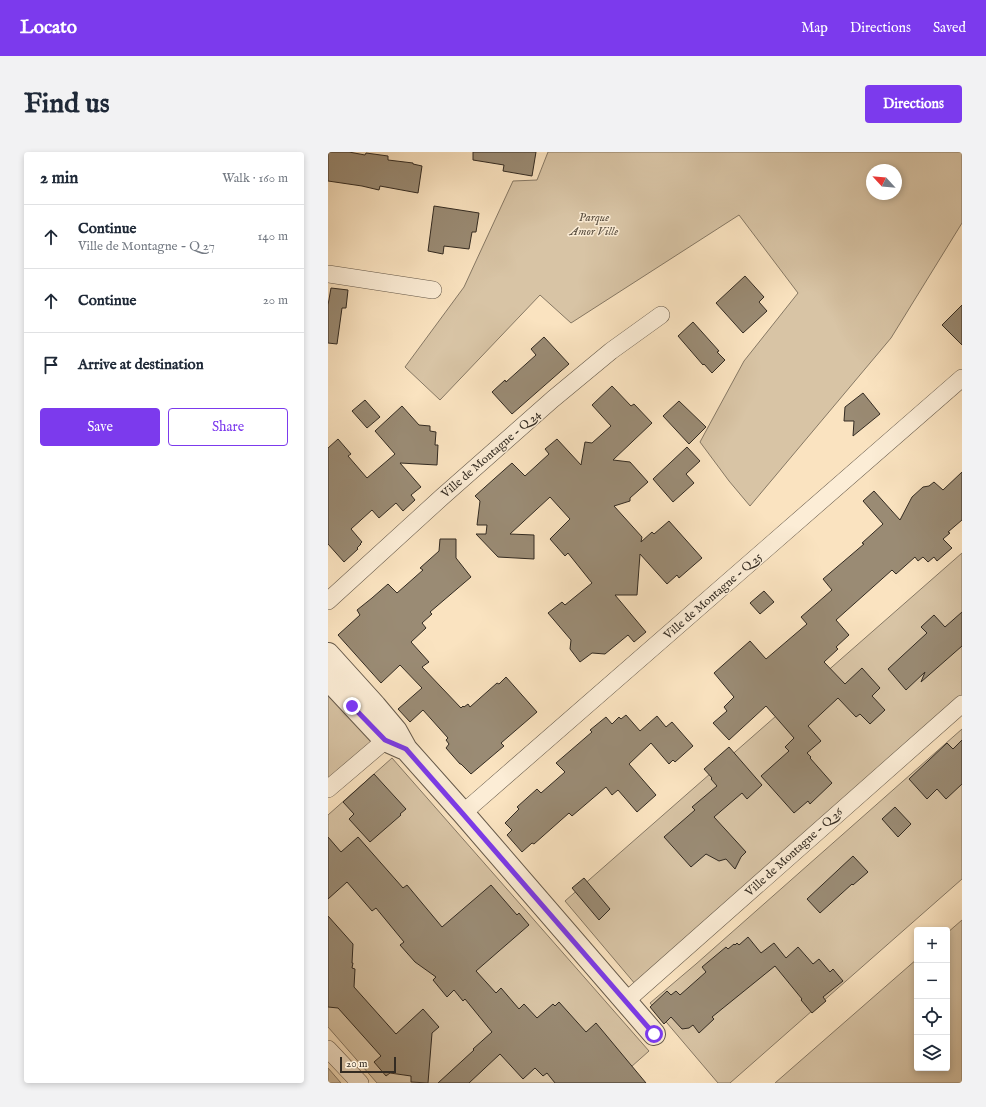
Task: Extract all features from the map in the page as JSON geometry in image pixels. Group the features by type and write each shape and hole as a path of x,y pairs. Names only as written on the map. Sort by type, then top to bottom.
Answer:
{"street":[{"path":"328,274 433,290"},
{"name":"Ville de Montagne - Q 24","path":"328,601 442,496 553,399 612,351 661,315"},
{"name":"Ville de Montagne - Q 25","path":"463,814 962,378"},
{"path":"328,654 375,706 395,740"},
{"path":"328,679 395,740 463,814 654,1034"},
{"name":"Ville de Montagne - Q 26","path":"626,1001 962,704"},
{"path":"328,789 395,740"},
{"path":"328,1049 360,1083"}],"green space":[{"name":"Parque Amor Ville","path":"548,152 962,152 962,223 891,338 750,506 700,442 744,361 798,293 739,215 571,323 540,295 440,400 405,367 464,287 513,181 537,180"},
{"path":"962,553 962,698 636,985 565,901"},
{"path":"328,690 374,743 328,782"},
{"path":"962,729 962,879 730,1083 718,1083 650,1003"},
{"path":"392,758 649,1051 613,1083 377,1083 328,1027 328,815"},
{"path":"962,920 962,1083 775,1083 914,962 914,1071 950,1071 950,930"},
{"path":"328,1068 341,1083 328,1083"}],"building":[{"path":"328,152 349,152 365,155 366,153 388,156 388,160 413,163 422,166 418,193 380,186 379,190 328,181"},
{"path":"473,152 536,152 532,176 503,171 504,165 473,160"},
{"path":"434,206 479,213 476,232 472,232 469,249 444,246 443,254 428,251"},
{"path":"745,276 764,297 759,302 767,311 743,333 716,303"},
{"path":"331,288 348,290 346,308 342,308 337,344 328,343 328,305"},
{"path":"962,305 962,345 942,325"},
{"path":"693,322 719,351 717,352 725,360 712,373 704,364 703,365 678,336"},
{"path":"544,337 569,364 512,414 492,392 505,380 506,382 536,355 531,349"},
{"path":"612,386 631,406 634,404 652,423 613,460 630,462 648,482 630,498 630,501 614,506 642,537 641,542 652,532 654,534 669,521 702,558 679,578 677,575 667,584 640,554 637,595 615,595 646,632 634,642 628,635 605,654 592,653 580,662 570,649 571,640 548,613 562,602 565,605 592,583 568,553 565,556 550,539 570,519 550,497 510,534 534,535 534,559 498,557 476,534 486,534 487,525 477,525 480,501 475,496 512,463 525,476 549,454 545,449 557,439 581,465 585,442 592,443 611,426 592,405"},
{"path":"863,393 880,414 853,436 854,421 844,421 845,407"},
{"path":"365,400 380,417 367,428 352,411"},
{"path":"679,401 706,427 689,444 663,416"},
{"path":"402,406 419,425 430,426 430,431 436,432 435,445 438,445 437,465 400,463 421,487 411,495 415,500 403,511 396,503 379,518 372,510 351,529 362,542 357,548 358,549 344,562 328,544 328,448 338,439 351,454 348,456 367,478 395,454 375,431"},
{"path":"687,447 700,461 686,474 694,483 673,502 653,479"},
{"path":"962,472 962,520 948,532 950,533 943,539 952,548 937,561 934,557 928,562 923,557 918,561 915,557 896,574 892,570 836,620 849,635 836,647 838,649 824,662 845,684 862,668 880,688 872,696 885,710 870,724 860,714 856,717 838,698 808,726 821,741 807,753 832,783 810,804 808,801 794,813 761,776 789,751 785,747 794,738 766,706 729,740 713,723 727,711 724,707 734,697 714,673 750,641 766,659 807,624 801,617 832,590 823,579 864,544 862,543 883,524 863,501 874,491 900,520 912,497 923,487 929,486 934,482 943,490"},
{"path":"440,539 456,539 456,558 471,577 430,612 432,614 422,623 426,628 411,642 429,662 422,667 461,708 468,704 470,707 506,677 537,712 501,743 504,746 471,774 446,748 449,744 446,740 448,738 423,710 410,722 398,709 422,688 400,665 381,683 338,635 360,615 357,610 388,584 397,593 423,570 420,568 439,551"},
{"path":"764,591 774,602 760,614 750,603"},
{"path":"962,612 962,646 921,682 925,672 906,690 888,669 927,633 921,627 934,615 945,627"},
{"path":"626,715 640,731 657,716 666,727 672,722 693,746 675,762 673,760 669,764 651,743 629,764 656,795 637,812 618,790 612,795 606,787 572,816 569,813 534,844 532,843 522,852 507,835 512,830 505,823 519,809 517,807 537,789 541,793 565,772 556,763 592,732 590,730 606,717 612,724 619,717 621,719"},
{"path":"962,740 962,784 946,799 937,789 927,799 909,779 947,743 953,749"},
{"path":"729,747 762,785 747,799 742,793 714,817 746,852 741,857 735,869 726,859 719,861 706,854 691,867 664,837 695,810 692,807 717,786 704,769"},
{"path":"374,774 406,809 370,842 349,819 354,814 343,802"},
{"path":"895,807 911,824 898,837 882,819"},
{"path":"328,837 341,852 358,837 403,888 407,885 442,927 491,885 517,915 519,913 529,925 476,971 496,993 501,988 519,1009 524,1004 537,1018 553,1004 555,1006 559,1002 586,1032 596,1023 646,1083 555,1083 547,1073 543,1076 535,1068 523,1079 500,1054 469,1083 438,1083 492,1032 465,999 463,1001 454,990 447,997 433,980 436,977 415,962 400,945 404,942 376,908 372,911 347,882 328,899"},
{"path":"853,856 868,872 853,885 852,884 820,913 807,899"},
{"path":"584,878 610,909 599,920 572,888"},
{"path":"328,916 353,944 352,968 355,969 354,987 396,1034 423,1009 439,1027 432,1033 428,1083 411,1082 411,1076 390,1073 386,1076 374,1062 381,1056 338,1008 328,1007"},
{"path":"748,937 761,953 774,943 786,958 798,947 813,964 819,959 830,972 833,969 843,981 823,997 826,1001 812,1013 775,966 712,1017 714,1019 699,1033 693,1025 689,1028 682,1029 671,1017 664,1024 650,1007 667,991 671,995 676,991 680,995 706,972 702,967 726,947 728,949 737,943 739,945"}],"route":[{"path":"352,706 385,740 406,749 654,1034"}]}
